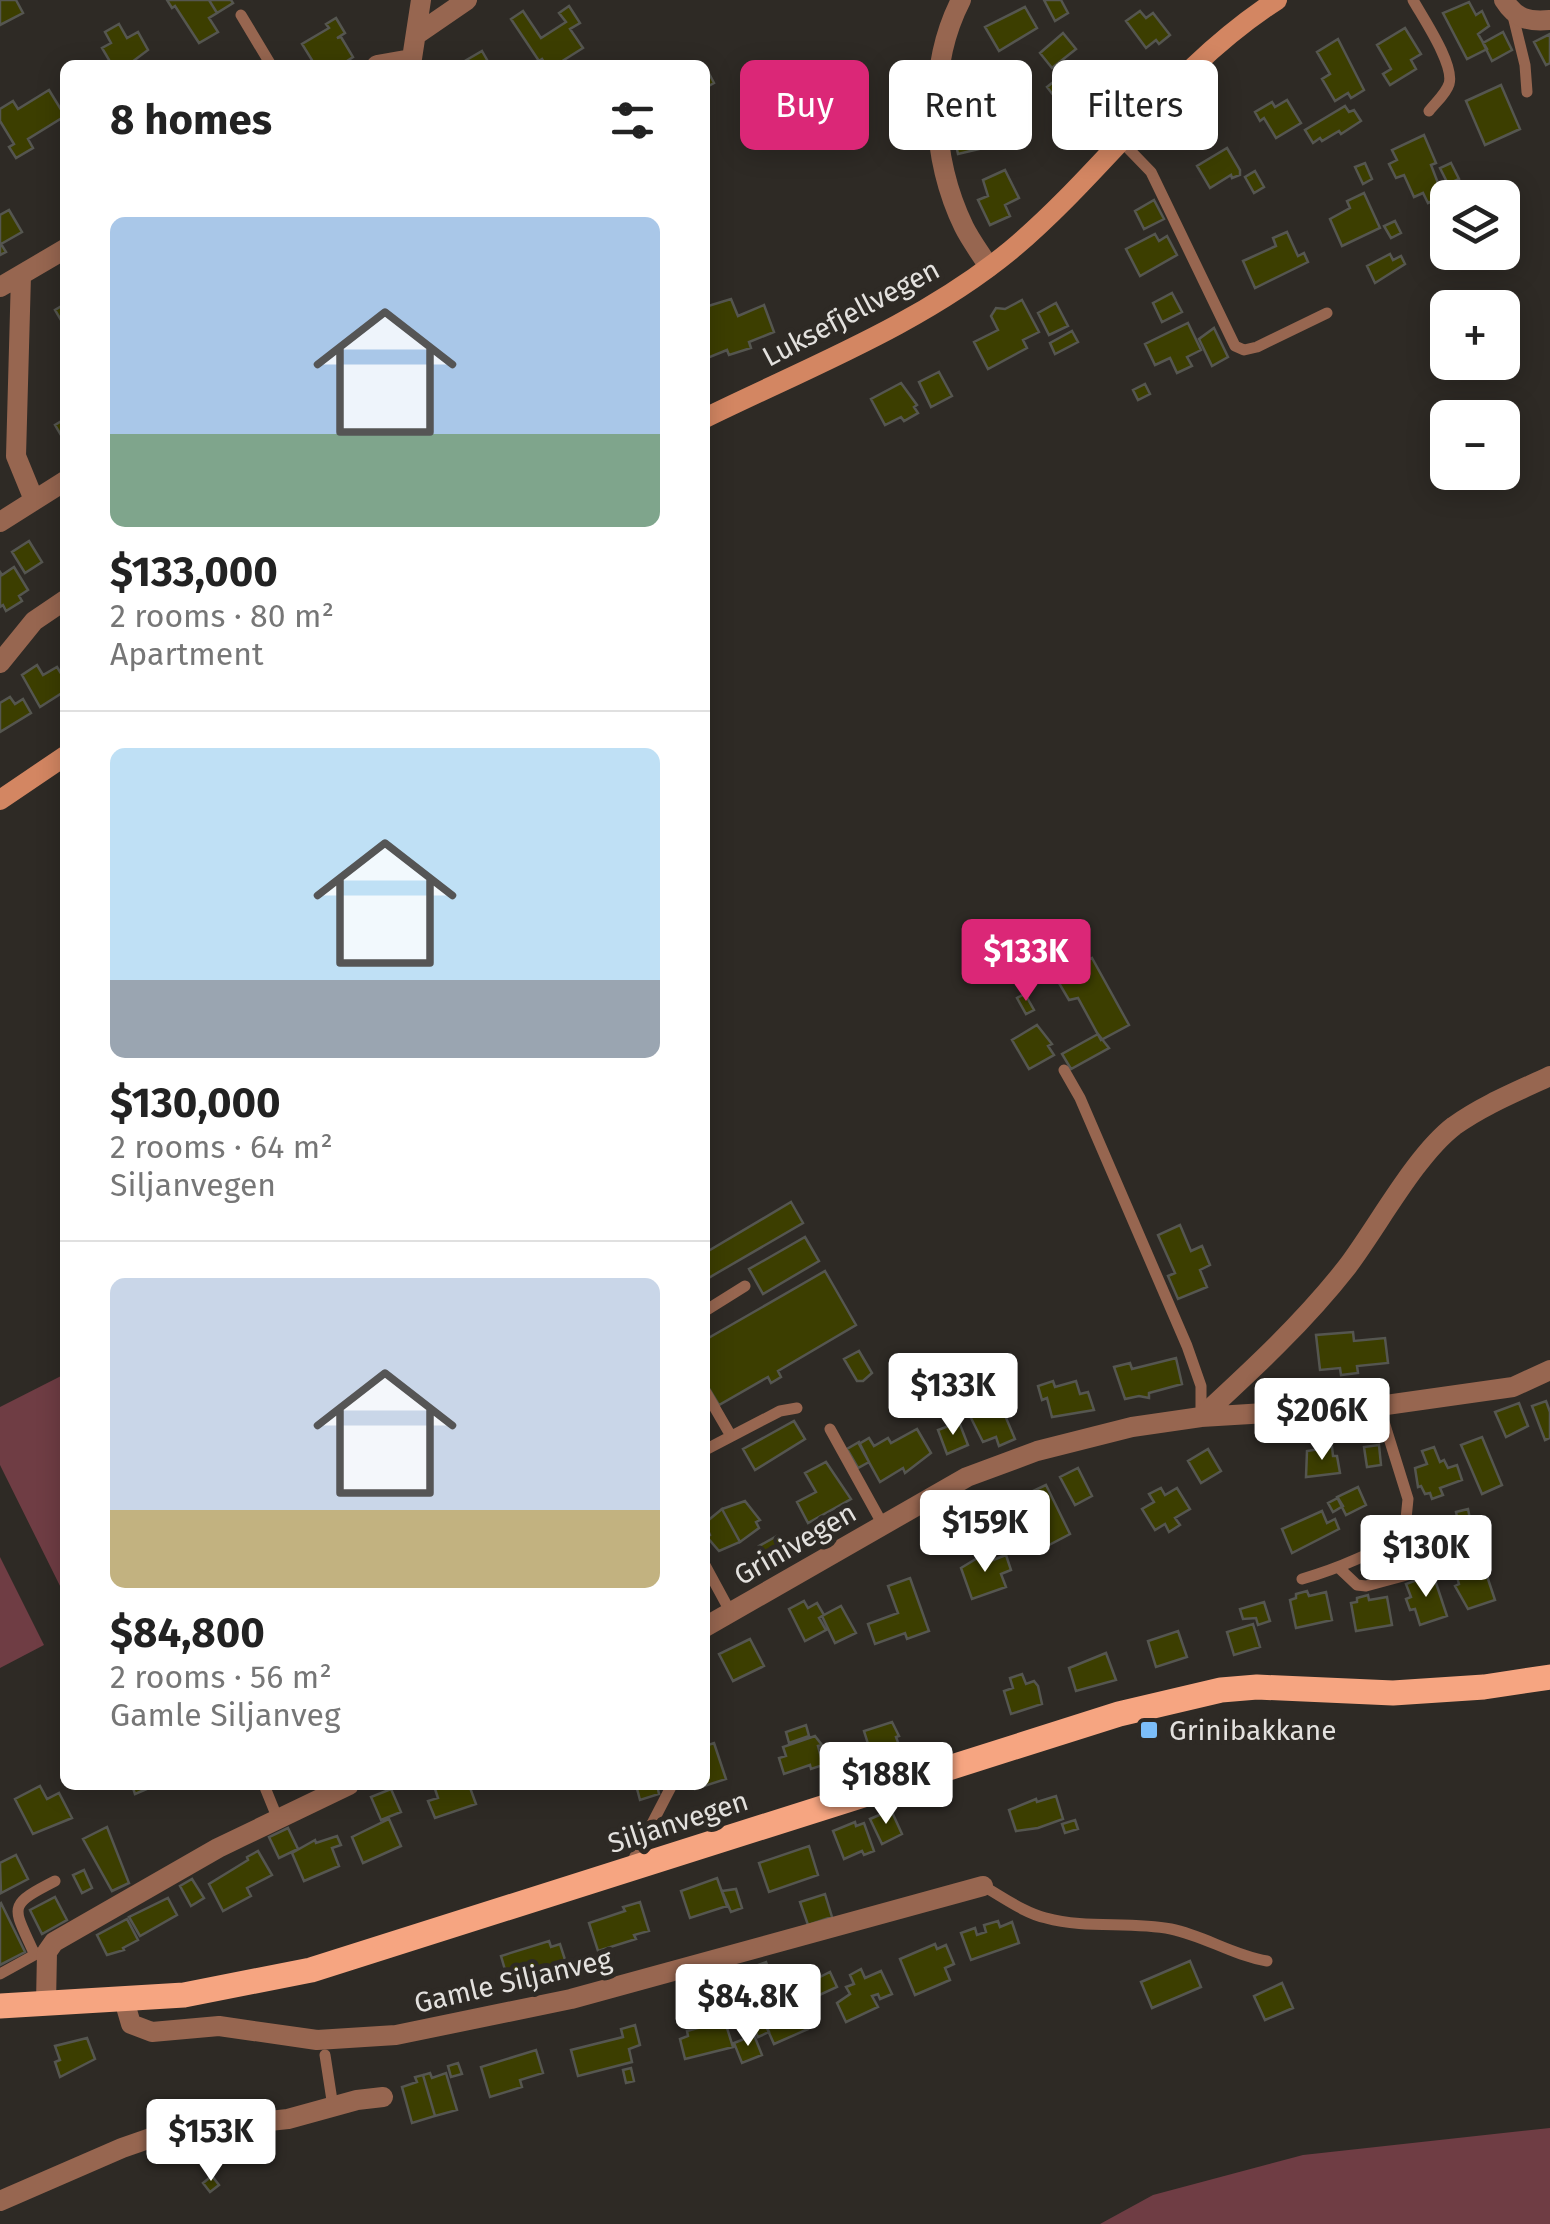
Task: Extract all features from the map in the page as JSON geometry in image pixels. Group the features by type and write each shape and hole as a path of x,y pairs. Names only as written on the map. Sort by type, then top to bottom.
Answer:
{"main road":[{"name":"Luksefjellvegen","path":"1197,60 1277,0"},
{"name":"Luksefjellvegen","path":"710,416 922,312 989,267 1066,200 1112,150"},
{"path":"0,800 60,759"},
{"name":"Siljanvegen","path":"0,2006 222,1990 311,1970 1119,1714 1188,1696 1258,1687 1393,1693 1452,1690 1550,1677"}],"street":[{"path":"411,60 421,0"},
{"path":"416,35 468,0"},
{"path":"961,0 947,27 939,66 937,110 941,151 960,217 989,267"},
{"path":"1508,6 1528,20 1550,20"},
{"path":"0,287 60,252"},
{"path":"21,276 16,456 34,500"},
{"path":"0,522 60,484"},
{"path":"0,663 34,621 60,603"},
{"path":"1202,1417 1314,1307 1452,1128 1490,1104 1550,1076"},
{"name":"Grinivegen","path":"710,1624 967,1478 1008,1461 1115,1430 1202,1417 1379,1406 1513,1388 1550,1370"},
{"path":"46,2004 41,1953 54,1942 277,1817 337,1790"},
{"name":"Gamle Siljanveg","path":"124,2000 131,2024 152,2032 218,2026 317,2040 396,2035 572,1999 983,1886"},
{"path":"0,2200 168,2132 288,2119 383,2097"}],"lane":[{"path":"1413,0 1450,76 1447,89 1429,111"},
{"path":"1508,6 1525,65 1527,92"},
{"path":"241,15 268,60"},
{"path":"1129,150 1150,172 1235,346 1244,350 1257,348 1327,313"},
{"path":"1064,1070 1080,1098 1178,1322 1201,1386 1202,1417"},
{"path":"710,1308 745,1286"},
{"path":"710,1400 731,1436"},
{"path":"1302,1580 1339,1568 1390,1543 1406,1529 1408,1498 1379,1406"},
{"path":"710,1447 780,1411 797,1408"},
{"path":"830,1428 883,1526"},
{"path":"1339,1568 1357,1586 1429,1569"},
{"path":"710,1574 730,1613"},
{"path":"266,1790 277,1817"},
{"path":"628,1870 669,1790"},
{"path":"0,1974 41,1953 16,1914 18,1903 55,1881"},
{"path":"983,1886 1042,1917 1168,1928 1239,1956 1267,1960"},
{"path":"326,2055 333,2106"}],"shaded area":[{"path":"60,1377 60,1586 0,1465 0,1407"},
{"path":"0,1557 44,1645 0,1668"},
{"path":"1550,2128 1550,2224 1100,2224 1153,2195 1303,2155"}],"building":[{"path":"0,0 16,0 23,13 0,25"},
{"path":"167,0 209,0 217,13 209,18 218,32 199,43"},
{"path":"209,0 231,0 233,3 217,13"},
{"path":"1044,0 1061,0 1068,13 1055,21"},
{"path":"1469,2 1476,15 1482,11 1489,26 1478,34 1487,49 1467,59 1443,13"},
{"path":"569,6 580,23 570,29 583,48 564,60 538,60 511,19 523,11 541,38 566,22 559,13"},
{"path":"1025,7 1037,28 999,51 985,27"},
{"path":"1140,11 1146,18 1153,13 1170,35 1146,48 1126,21"},
{"path":"336,18 345,33 337,38 341,37 353,57 312,60 302,44 329,28 326,24"},
{"path":"119,24 127,38 138,32 148,50 135,60 109,60 102,48 111,43 105,32"},
{"path":"1405,28 1421,54 1411,60 1416,69 1390,85 1383,74 1391,69 1377,45"},
{"path":"1503,32 1512,50 1492,61 1483,43"},
{"path":"1063,33 1076,49 1062,60 1052,60 1052,68 1040,53"},
{"path":"1550,34 1550,63 1546,65 1534,42"},
{"path":"1338,39 1364,90 1335,101 1322,79 1330,74 1317,52"},
{"path":"482,51 487,60 467,60"},
{"path":"1501,85 1520,129 1485,145 1466,101"},
{"path":"49,90 60,108 60,119 28,139 33,148 16,158 9,147 14,144 0,121 0,109 13,101 18,109"},
{"path":"1287,100 1301,123 1276,138 1264,118 1260,121 1255,112 1272,102 1275,107"},
{"path":"1345,106 1349,112 1354,110 1361,121 1341,134 1339,131 1313,143 1305,130"},
{"path":"1424,135 1436,163 1431,165 1437,180 1430,180 1430,202 1423,193 1414,197 1404,175 1396,178 1389,164 1397,160 1392,150"},
{"path":"1227,148 1240,175 1231,175 1210,188 1197,166"},
{"path":"1365,163 1372,179 1363,184 1355,167"},
{"path":"1451,163 1459,179 1446,180 1440,168"},
{"path":"1005,170 1019,198 1005,205 1010,216 990,225 978,200 988,196 983,180"},
{"path":"1255,171 1264,187 1254,193 1245,177"},
{"path":"1364,193 1380,228 1342,246 1330,219 1350,208 1347,201"},
{"path":"1154,200 1164,219 1144,229 1135,211"},
{"path":"9,210 22,232 1,244 6,252 0,255 0,215"},
{"path":"1395,221 1401,233 1391,238 1384,226"},
{"path":"1287,232 1298,256 1304,253 1308,262 1255,288 1243,261 1276,246 1273,238"},
{"path":"1155,234 1159,241 1167,236 1177,255 1140,276 1126,249"},
{"path":"1390,254 1393,260 1401,256 1405,264 1375,283 1367,266"},
{"path":"1172,293 1182,312 1162,322 1153,303"},
{"path":"731,299 738,316 764,305 774,332 749,342 751,348 729,355 727,350 710,357 710,305"},
{"path":"1022,300 1039,332 1023,340 1027,348 988,369 974,342 998,330 991,316 996,308 1005,309"},
{"path":"1056,303 1068,326 1049,335 1038,313"},
{"path":"1188,323 1201,350 1187,357 1192,366 1177,373 1170,358 1155,365 1145,344"},
{"path":"1214,328 1228,357 1212,366 1199,339"},
{"path":"1072,331 1078,342 1055,354 1050,343"},
{"path":"939,372 952,396 931,407 919,382"},
{"path":"901,383 917,405 914,407 918,413 885,425 871,399"},
{"path":"1145,384 1150,394 1138,400 1133,390"},
{"path":"29,541 42,562 25,573 12,552"},
{"path":"14,567 28,590 19,596 22,601 6,611 3,605 0,607 0,572 2,575"},
{"path":"37,665 43,675 57,667 60,694 40,707 22,675"},
{"path":"10,697 15,704 23,699 31,713 0,732 0,703"},
{"path":"1092,958 1129,1025 1101,1040 1078,998 1069,1000 1056,978"},
{"path":"1025,994 1034,1010 1026,1014 1017,998"},
{"path":"1037,1025 1052,1044 1048,1046 1054,1055 1029,1069 1012,1040"},
{"path":"1098,1034 1109,1048 1071,1069 1062,1054"},
{"path":"791,1202 803,1223 710,1277 710,1250"},
{"path":"1180,1225 1191,1251 1202,1246 1210,1265 1200,1270 1207,1287 1178,1299 1168,1276 1175,1273 1158,1235"},
{"path":"805,1237 819,1261 763,1294 749,1269"},
{"path":"825,1271 856,1325 778,1371 781,1377 771,1383 768,1377 719,1405 710,1390 710,1337"},
{"path":"1353,1332 1354,1341 1385,1338 1388,1363 1357,1366 1358,1373 1341,1375 1340,1368 1320,1370 1316,1335"},
{"path":"859,1351 872,1373 863,1381 857,1381 844,1359"},
{"path":"992,1357 1004,1387 993,1391 981,1361"},
{"path":"1176,1358 1182,1384 1149,1393 1149,1398 1125,1399 1114,1367 1130,1363 1132,1369"},
{"path":"1053,1381 1055,1387 1076,1381 1080,1394 1088,1392 1094,1410 1052,1417 1047,1398 1042,1400 1038,1386"},
{"path":"988,1400 992,1409 1001,1406 1015,1439 999,1446 996,1437 983,1442 966,1408"},
{"path":"1546,1401 1550,1438 1545,1440 1532,1406"},
{"path":"1519,1403 1528,1426 1506,1437 1495,1412"},
{"path":"794,1421 805,1439 755,1470 743,1449"},
{"path":"959,1422 968,1445 947,1454 938,1430"},
{"path":"917,1429 931,1453 905,1473 903,1468 880,1482 859,1444 869,1438 874,1446 888,1438 891,1443"},
{"path":"1482,1437 1502,1485 1482,1494 1461,1445"},
{"path":"859,1442 869,1462 858,1468 847,1449"},
{"path":"1379,1445 1381,1465 1367,1467 1364,1447"},
{"path":"1332,1447 1340,1473 1306,1477 1307,1451"},
{"path":"1434,1447 1440,1462 1444,1460 1448,1468 1457,1465 1462,1480 1440,1488 1443,1495 1432,1499 1430,1493 1425,1494 1418,1487 1415,1468 1427,1464 1422,1451"},
{"path":"1208,1449 1221,1471 1201,1483 1188,1461"},
{"path":"826,1462 851,1499 808,1523 797,1502 816,1492 805,1473"},
{"path":"1078,1468 1092,1496 1075,1505 1060,1477"},
{"path":"1046,1485 1070,1534 1047,1546 1022,1496"},
{"path":"1358,1487 1366,1505 1346,1515 1337,1497"},
{"path":"1161,1488 1165,1495 1177,1488 1190,1509 1175,1518 1180,1525 1169,1532 1165,1524 1155,1530 1142,1509 1154,1502 1149,1494"},
{"path":"1338,1498 1343,1506 1333,1512 1328,1503"},
{"path":"745,1501 760,1520 756,1522 759,1528 740,1542 722,1509"},
{"path":"722,1509 740,1542 719,1551 710,1540 710,1519"},
{"path":"1468,1509 1470,1519 1458,1522 1456,1512"},
{"path":"1322,1511 1327,1523 1335,1519 1339,1529 1292,1553 1282,1529"},
{"path":"777,1536 789,1558 772,1568 759,1546"},
{"path":"1481,1541 1486,1558 1456,1567 1450,1552"},
{"path":"984,1554 985,1559 993,1560 1006,1555 1011,1570 1001,1574 1006,1587 972,1599 961,1568"},
{"path":"1481,1558 1495,1600 1468,1609 1455,1586 1459,1584 1454,1567"},
{"path":"1433,1574 1447,1616 1420,1625 1415,1609 1410,1610 1406,1599 1411,1597 1406,1584"},
{"path":"910,1578 929,1631 907,1639 905,1633 875,1644 868,1624 898,1613 888,1586"},
{"path":"1307,1591 1309,1596 1326,1592 1332,1620 1296,1628 1290,1600"},
{"path":"1368,1595 1369,1600 1387,1597 1392,1625 1356,1631 1351,1603"},
{"path":"804,1601 808,1608 817,1603 826,1630 805,1641 789,1609"},
{"path":"1264,1602 1270,1621 1258,1625 1256,1618 1243,1619 1240,1609"},
{"path":"841,1606 856,1633 835,1643 822,1616"},
{"path":"1253,1624 1260,1647 1234,1655 1227,1632"},
{"path":"1178,1631 1187,1657 1156,1667 1148,1641"},
{"path":"750,1639 764,1666 733,1681 719,1654"},
{"path":"1106,1653 1116,1680 1076,1691 1069,1668"},
{"path":"1022,1674 1026,1684 1034,1681 1038,1686 1042,1704 1011,1714 1004,1691 1013,1688 1010,1678"},
{"path":"892,1722 900,1748 866,1759 862,1749 869,1747 864,1731"},
{"path":"806,1725 809,1736 789,1743 786,1732"},
{"path":"815,1736 822,1745 818,1746 823,1765 784,1774 779,1758 786,1756 783,1747"},
{"path":"714,1743 726,1779 710,1784 710,1744"},
{"path":"40,1786 47,1799 59,1793 72,1818 33,1834 15,1799"},
{"path":"391,1790 401,1812 381,1820 371,1797"},
{"path":"435,1790 471,1790 476,1804 435,1818 428,1801 438,1798"},
{"path":"637,1790 658,1790 659,1794 640,1800"},
{"path":"1056,1796 1063,1819 1016,1831 1009,1810"},
{"path":"891,1810 902,1834 882,1844 870,1819"},
{"path":"389,1819 401,1846 363,1863 352,1837"},
{"path":"1075,1820 1078,1829 1065,1833 1062,1824"},
{"path":"855,1822 856,1826 864,1823 874,1851 864,1855 862,1851 844,1859 833,1831"},
{"path":"107,1827 129,1883 112,1891 83,1839"},
{"path":"288,1828 298,1849 279,1858 269,1837"},
{"path":"337,1836 341,1845 332,1848 339,1866 304,1881 292,1853 315,1840 316,1843"},
{"path":"809,1846 818,1875 769,1892 759,1863"},
{"path":"258,1851 272,1875 247,1888 251,1896 223,1911 209,1884"},
{"path":"16,1855 28,1879 1,1893 0,1863"},
{"path":"84,1870 92,1888 82,1893 73,1875"},
{"path":"717,1878 727,1906 690,1918 681,1891"},
{"path":"192,1879 204,1898 191,1906 180,1886"},
{"path":"736,1889 742,1908 731,1912 722,1891"},
{"path":"825,1894 832,1917 808,1925 800,1902"},
{"path":"55,1897 67,1920 42,1934 30,1910"},
{"path":"168,1898 177,1915 140,1936 129,1917"},
{"path":"640,1902 649,1931 598,1951 589,1923"},
{"path":"0,1904 25,1952 0,1965"},
{"path":"127,1919 138,1940 107,1955 97,1935"},
{"path":"998,1921 1000,1927 1012,1922 1019,1943 971,1960 961,1933 975,1928 977,1935 986,1932 984,1925"},
{"path":"549,1941 551,1947 560,1944 567,1966 557,1969 556,1965 508,1980 501,1956"},
{"path":"935,1944 937,1949 946,1945 954,1964 945,1968 950,1980 915,1995 900,1959"},
{"path":"1190,1961 1201,1987 1152,2008 1141,1982"},
{"path":"766,1962 773,1983 754,1990 747,1969"},
{"path":"861,1969 865,1978 881,1971 892,1994 880,1999 878,1994 872,1996 878,2007 846,2022 837,2003 850,1994 846,1987 854,1984 850,1975"},
{"path":"830,1972 837,1987 815,1997 808,1983"},
{"path":"1282,1983 1293,2008 1265,2020 1254,1996"},
{"path":"796,2002 808,2029 774,2044 762,2017"},
{"path":"732,2007 737,2025 727,2028 733,2047 685,2059 680,2039 688,2036 687,2031 705,2026 702,2013"},
{"path":"764,2021 769,2032 758,2037 753,2026"},
{"path":"635,2025 640,2045 629,2049 632,2062 578,2076 571,2050 623,2037 621,2029"},
{"path":"754,2035 762,2055 742,2063 734,2043"},
{"path":"87,2038 95,2059 60,2077 55,2046"},
{"path":"536,2050 543,2073 520,2080 522,2087 490,2097 481,2067"},
{"path":"458,2063 462,2074 451,2077 448,2066"},
{"path":"631,2068 634,2081 626,2083 623,2070"},
{"path":"430,2073 432,2078 446,2073 457,2110 435,2116 423,2075"},
{"path":"423,2075 435,2116 412,2123 402,2087 417,2082 415,2077"},
{"path":"212,2176 219,2185 210,2192 203,2183"}],"place":[{"name":"Grinibakkane","path":"1149,1730"}]}
